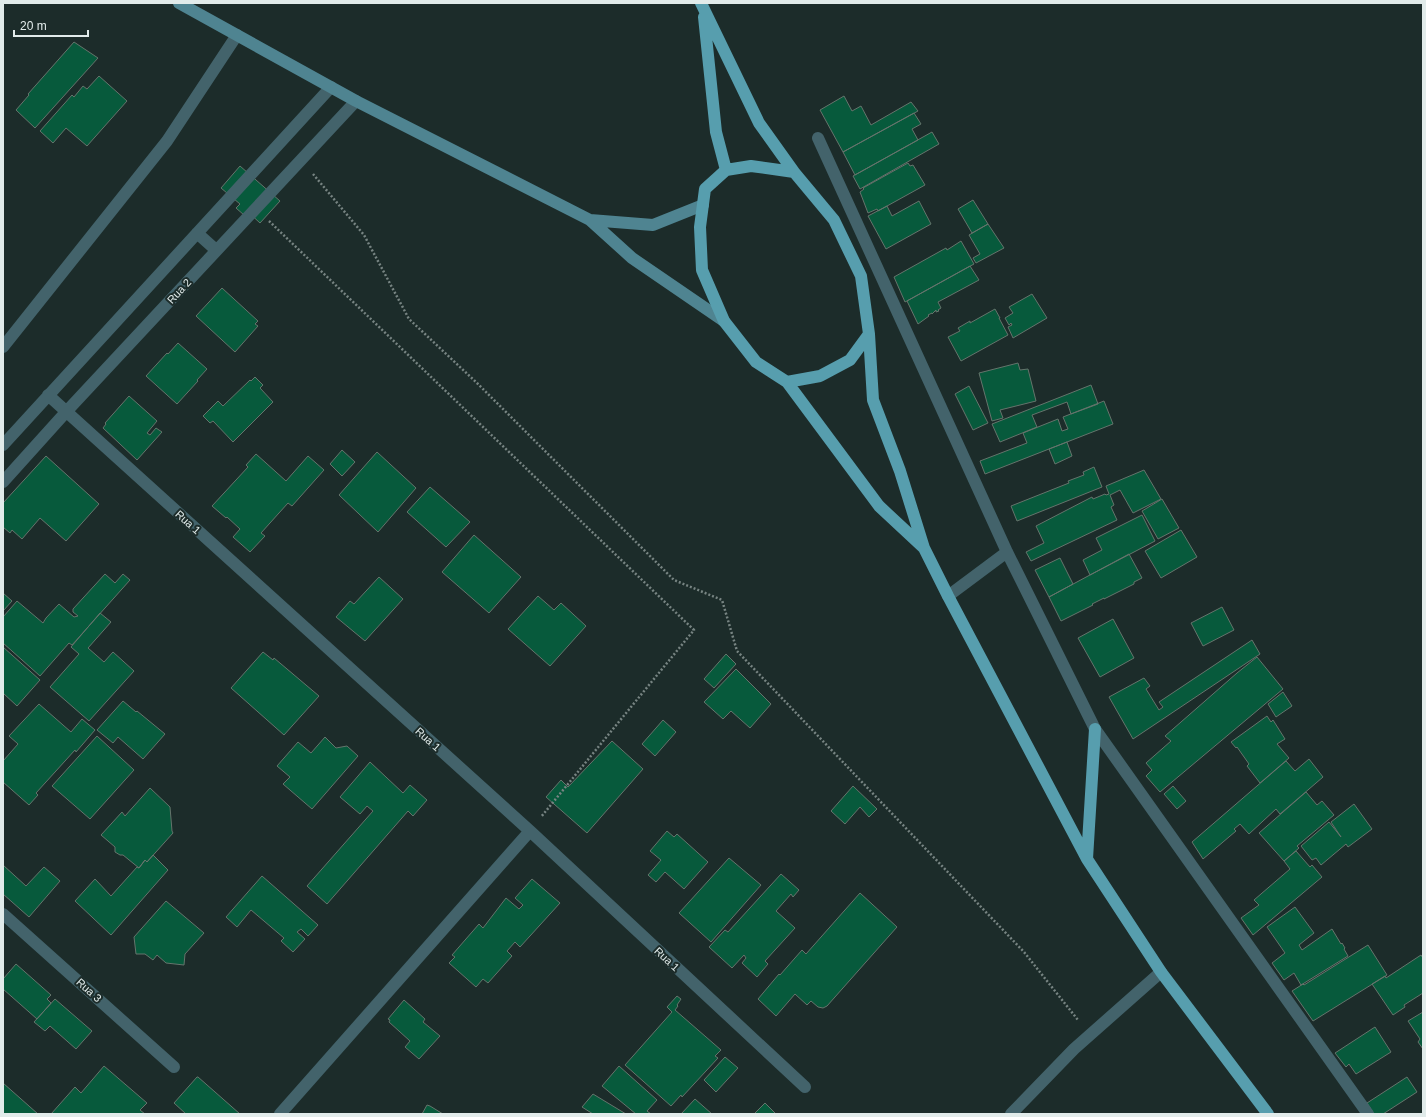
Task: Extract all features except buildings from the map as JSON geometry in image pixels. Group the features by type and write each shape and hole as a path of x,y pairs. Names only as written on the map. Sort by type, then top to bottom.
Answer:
{"main road":[{"path":"702,5 716,132 726,170"},
{"path":"702,5 759,123 794,172 834,220 861,276 869,334 873,400 900,471 924,548 948,596 1087,859 1161,972 1268,1114"},
{"path":"794,172 751,166 726,170 705,189 700,227 702,270 724,321 756,362 787,382 879,506 924,548"},
{"path":"787,382 820,376 850,360 869,334"},
{"path":"1087,859 1095,729"}],"street":[{"path":"179,3 356,101 590,220 632,258 724,321"},
{"path":"3,347 167,141 237,35"},
{"path":"3,445 331,87"},
{"name":"Rua 2","path":"3,482 216,250 356,101"},
{"path":"818,138 1007,552 1095,729 1368,1114"},
{"path":"590,220 653,225 703,205"},
{"path":"197,233 216,250"},
{"name":"Rua 1","path":"48,395 530,831 805,1087"},
{"path":"948,596 1007,552"},
{"path":"280,1114 530,831"},
{"name":"Rua 3","path":"3,914 174,1067"},
{"path":"1011,1114 1074,1049 1161,972"}],"path":[{"path":"301,160 364,235 409,319 477,383 674,580 722,600 737,651 1024,952 1090,1035"},
{"path":"255,209 694,630 530,831"}]}
